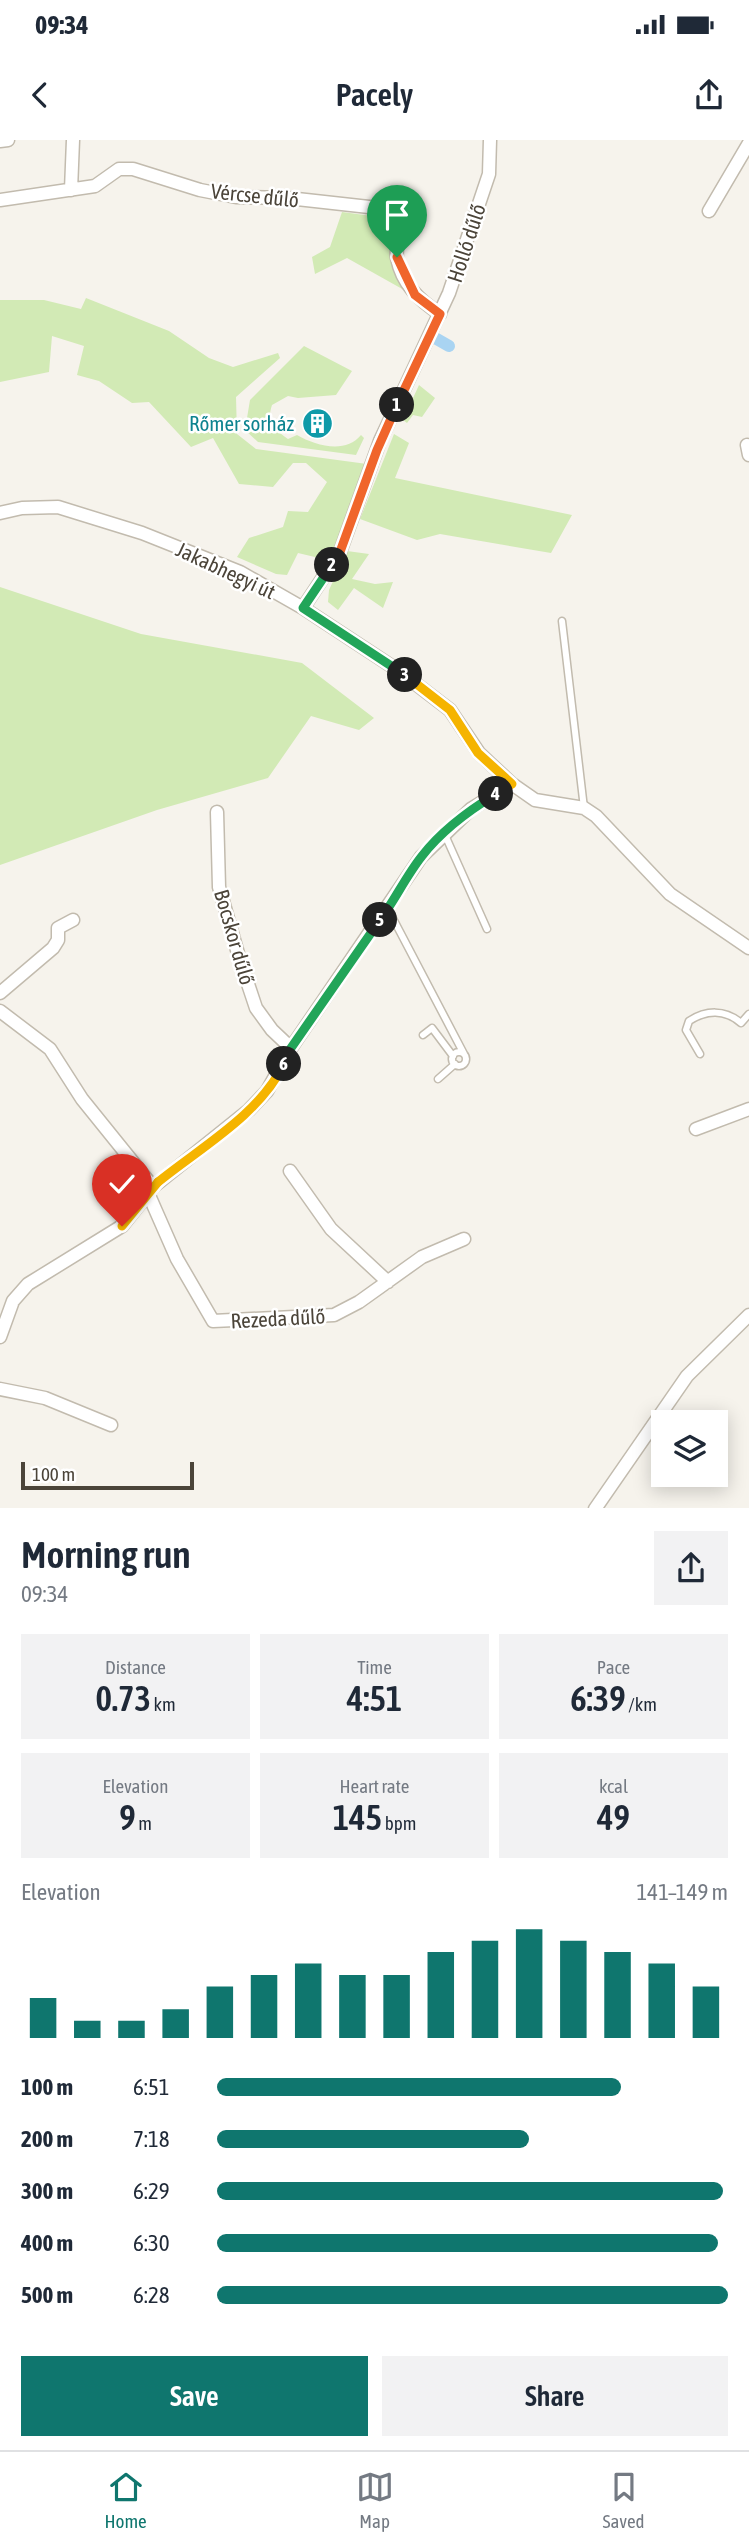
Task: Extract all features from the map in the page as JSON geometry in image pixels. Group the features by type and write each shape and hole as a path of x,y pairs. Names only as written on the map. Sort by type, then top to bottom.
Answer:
{"street":[{"path":"0,141 8,140"},
{"path":"71,190 73,140"},
{"name":"Holló dűlő","path":"303,608 340,552 377,450 440,314 489,174 492,141"},
{"path":"709,211 749,143"},
{"name":"Vércse dűlő","path":"0,200 95,186 118,169 133,169 200,190 236,197 288,198 396,210 402,223 397,257 407,284 415,295 440,314"},
{"name":"Jakabhegyi út","path":"0,513 22,508 58,507 132,530 240,572 303,608 400,671 450,710 478,753 512,784 535,800 584,808 605,823 670,894 749,948"},
{"path":"0,1336 13,1301 28,1284 122,1226 150,1190 249,1110 279,1073 291,1048 421,857 444,832 471,809 512,784"},
{"name":"Bocskor dűlő","path":"216,812 219,887 239,957 256,1008 272,1030 285,1038 291,1048"},
{"path":"0,993 53,948 58,940 58,928 73,920"},
{"path":"0,1011 50,1049 82,1098 150,1190"},
{"path":"696,1129 749,1109"},
{"path":"290,1171 331,1229 388,1282"},
{"name":"Rezeda dűlő","path":"150,1190 177,1259 213,1321 334,1315 388,1282 422,1257 464,1239"},
{"path":"595,1508 687,1376 749,1315"},
{"path":"0,1389 45,1398 111,1425"}],"lane":[{"path":"562,621 584,808"},
{"path":"444,832 487,929"},
{"path":"388,909 464,1054 463,1064 455,1064 438,1079"},
{"path":"701,1054 686,1030 689,1021 707,1012 723,1013 741,1023 749,1014"},
{"path":"423,1035 432,1028 453,1056 455,1064"},
{"path":"453,1056 458,1052 464,1054"}],"green space":[{"path":"342,212 372,216 392,227 392,263 404,290 347,258 315,274 312,257 330,247"},
{"path":"86,298 169,331 209,358 233,367 278,353 280,358 236,397 237,434 256,449 367,464 367,472 326,571 319,558 298,553 287,575 276,574 237,557 249,538 283,527 288,511 308,512 327,482 306,463 293,463 273,487 239,484 213,438 191,447 149,402 132,403 99,381 77,375 84,346 52,336 49,372 0,382 0,300 44,300 81,309"},
{"path":"304,346 352,371 336,395 298,398 288,396 272,405 271,421 288,439 297,435 322,445 347,445 361,435 364,438 356,455 258,442 245,430 250,400"},
{"path":"419,385 435,398 422,417 413,415 407,423 403,420"},
{"path":"394,434 409,443 395,478 572,515 551,553 440,534 417,540 360,519"},
{"path":"347,551 369,554 352,579 375,584 393,582 383,608 354,588 338,610 328,602 329,590"},
{"path":"0,587 141,634 302,663 374,718 359,730 311,716 268,778 157,810 0,865"}],"waterway":[{"path":"435,338 449,346"}],"place":[{"name":"Rőmer sorház","path":"317,423"}],"route":[{"path":"122,1226 152,1187 249,1110 267,1091 291,1048 397,897 421,857 444,832 471,809 512,784 478,753 450,710 400,671 303,608 315,594 340,552 377,450 440,314 415,295 407,284 397,257"}]}
